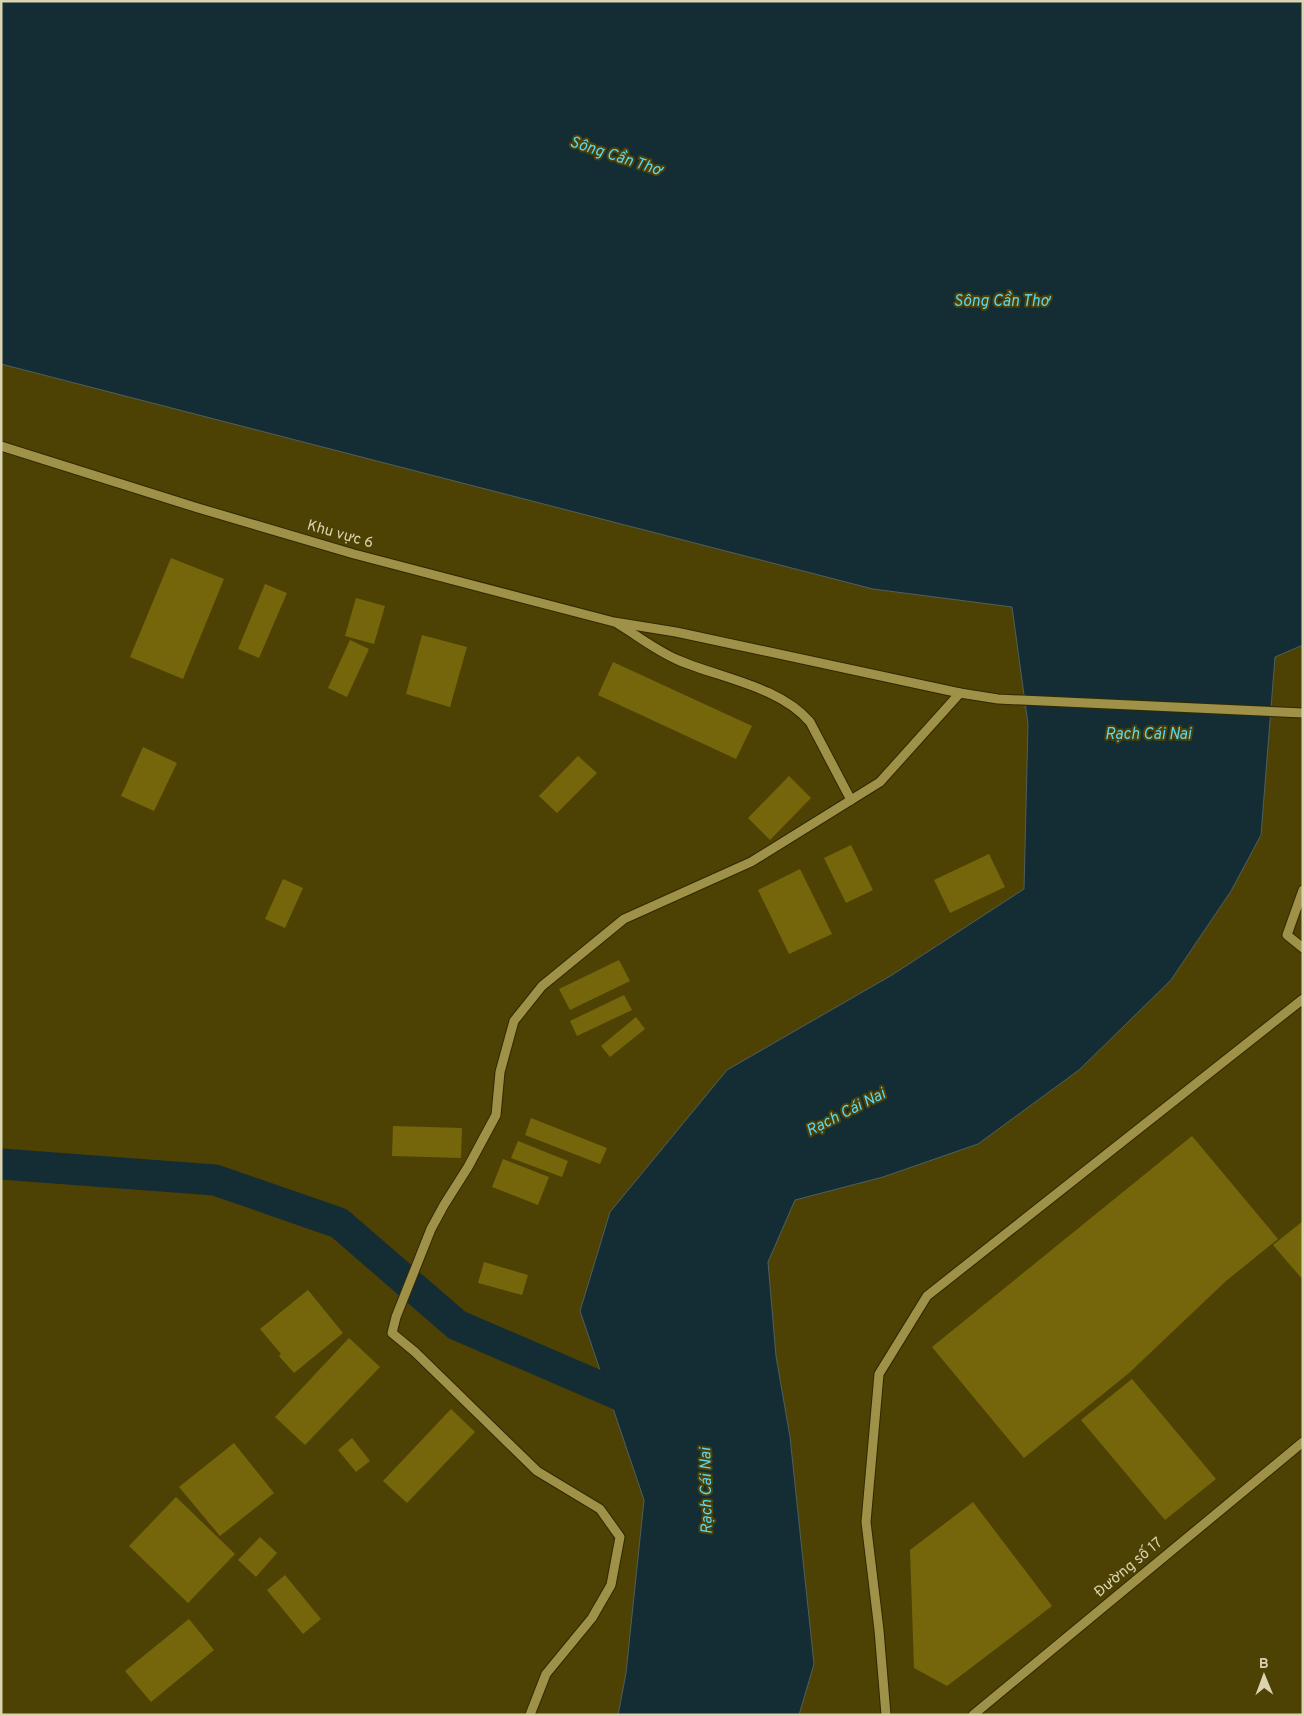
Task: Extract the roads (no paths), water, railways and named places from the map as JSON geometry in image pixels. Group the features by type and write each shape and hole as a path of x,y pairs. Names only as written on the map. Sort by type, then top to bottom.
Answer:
{"street":[{"name":"Khu vực 6","path":"1,446 188,505 354,554 614,622 676,632 960,693 998,698 1303,713"},
{"path":"614,622 677,659 765,691 782,699 805,716 810,722 851,800"},
{"path":"530,1715 546,1674 592,1618 611,1584 620,1537 600,1509 537,1471 415,1352 392,1333 396,1317 431,1229 496,1115 500,1072 514,1021 542,986 624,919 751,862 880,782 960,693"},
{"path":"1303,890 1287,935 1303,948"},
{"path":"886,1715 879,1630 866,1522 879,1374 927,1296 1303,999"},
{"name":"Đường số 17","path":"973,1715 1303,1442"}],"water":[{"name":"Sông Cần Thơ","path":"1,1 1303,1 1303,645 1275,657 1261,835 1231,891 1171,980 1079,1070 978,1144 883,1177 795,1200 768,1262 776,1356 790,1437 814,1664 799,1715 618,1715 626,1673 644,1500 580,1311 610,1212 727,1070 892,975 1024,889 1028,724 1012,607 873,589 1,364"}],"waterway":[{"path":"1,1164 215,1180 339,1223 457,1325 645,1406"}],"water label":[{"name":"Rạch Cái Nai","path":"1148,735"},
{"name":"Rạch Cái Nai","path":"846,1113"},
{"name":"Rạch Cái Nai","path":"707,1491"}]}
